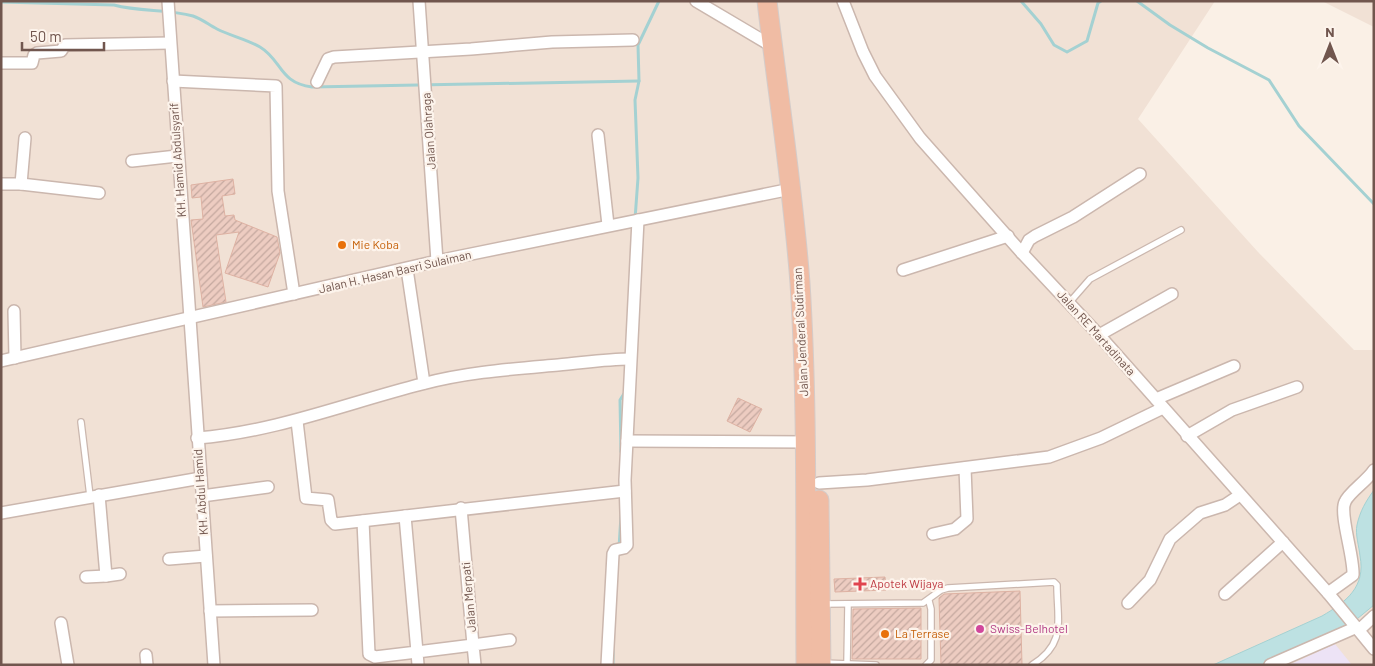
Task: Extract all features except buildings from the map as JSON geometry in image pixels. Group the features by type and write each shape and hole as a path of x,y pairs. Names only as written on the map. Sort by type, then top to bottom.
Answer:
{"highway":[{"name":"Jalan Jenderal Sudirman","path":"767,1 791,189 800,284 816,664"},
{"name":"Jalan Jenderal Sudirman","path":"779,1 811,275 819,483 813,604"}],"street":[{"name":"Jalan Olahraga","path":"419,1 438,261"},
{"path":"696,1 772,46"},
{"name":"Jalan RE Martadinata","path":"843,1 863,52 875,76 920,138 1283,542 1374,649"},
{"name":"KH. Hamid Abdulsyarif","path":"168,5 188,319"},
{"path":"317,82 328,59 331,58 552,42 632,40"},
{"path":"1,63 32,64 34,55 37,53 61,51 65,45 170,43"},
{"path":"173,81 276,86 278,192 294,294"},
{"path":"598,135 608,225"},
{"path":"21,184 25,138"},
{"path":"132,160 177,156"},
{"path":"1022,253 1027,243 1034,236 1068,220 1140,174"},
{"path":"1,184 21,184 99,194"},
{"name":"Jalan H. Hasan Basri Sulaiman","path":"1,361 438,261 791,189"},
{"path":"607,665 620,549 627,542 621,491 627,441 626,359 635,221"},
{"path":"903,270 1008,236"},
{"path":"407,269 424,383"},
{"path":"1099,335 1172,294"},
{"path":"14,311 15,358"},
{"name":"KH. Abdul Hamid","path":"188,319 214,665"},
{"path":"197,438 297,421 424,383 498,370 626,359"},
{"path":"819,483 867,480 1055,456 1101,438 1159,404 1234,366"},
{"path":"1187,436 1232,410 1296,387"},
{"path":"297,421 306,498 328,500 334,524 621,491"},
{"path":"627,441 806,442"},
{"path":"933,534 955,529 967,519 965,468"},
{"path":"1328,593 1353,575 1347,527 1343,514 1344,502 1364,484 1374,470"},
{"path":"1,513 201,478"},
{"path":"202,496 268,487"},
{"path":"1128,603 1150,580 1170,539 1200,513 1225,505 1240,495"},
{"path":"95,496 106,576"},
{"name":"Jalan Merpati","path":"363,521 369,654 374,657 473,645 461,508"},
{"path":"405,516 418,665"},
{"path":"1225,594 1283,542"},
{"path":"169,559 206,556"},
{"path":"86,577 120,574"},
{"path":"210,611 312,610"},
{"path":"1270,665 1357,628 1374,616"},
{"path":"61,623 68,665"},
{"path":"475,665 473,645 510,640"}],"lane":[{"path":"1069,303 1090,279 1181,230"},
{"path":"80,422 95,496"},
{"path":"813,604 848,605 928,601 941,590 1049,581 1057,585 1058,634 1055,645 1032,665"},
{"path":"926,665 932,660 931,609 928,601"},
{"path":"847,663 848,605"},
{"path":"816,664 847,663 876,665"}],"shaded area":[{"path":"1,1 1215,1 1138,119 1258,252 1354,350 1374,350 1374,665 1,665"},
{"path":"1322,1 1374,1 1374,27"},
{"path":"1335,644 1352,665 1289,665"}],"water":[{"path":"1374,490 1374,605 1346,628 1265,665 1213,665 1322,616 1346,599 1357,585 1360,576 1360,552 1356,532 1358,520 1368,498"}],"waterway":[{"path":"635,219 638,178 635,100 639,81 638,45 659,1"},
{"path":"1021,1 1041,24 1054,45 1067,52 1087,41 1098,3 1101,1"},
{"path":"1137,1 1170,25 1208,48 1269,80 1299,126 1374,204"},
{"path":"1,2 114,5 193,16 260,47 273,58 293,81 312,87 639,81"},
{"path":"621,452 620,400 625,392"},
{"path":"619,547 621,516"},
{"path":"613,650 613,665"}],"place":[{"name":"Mie Koba","path":"342,245"},
{"name":"Apotek Wijaya","path":"860,584"},
{"name":"Swiss-Belhotel","path":"980,629"},
{"name":"La Terrase","path":"885,634"}]}
